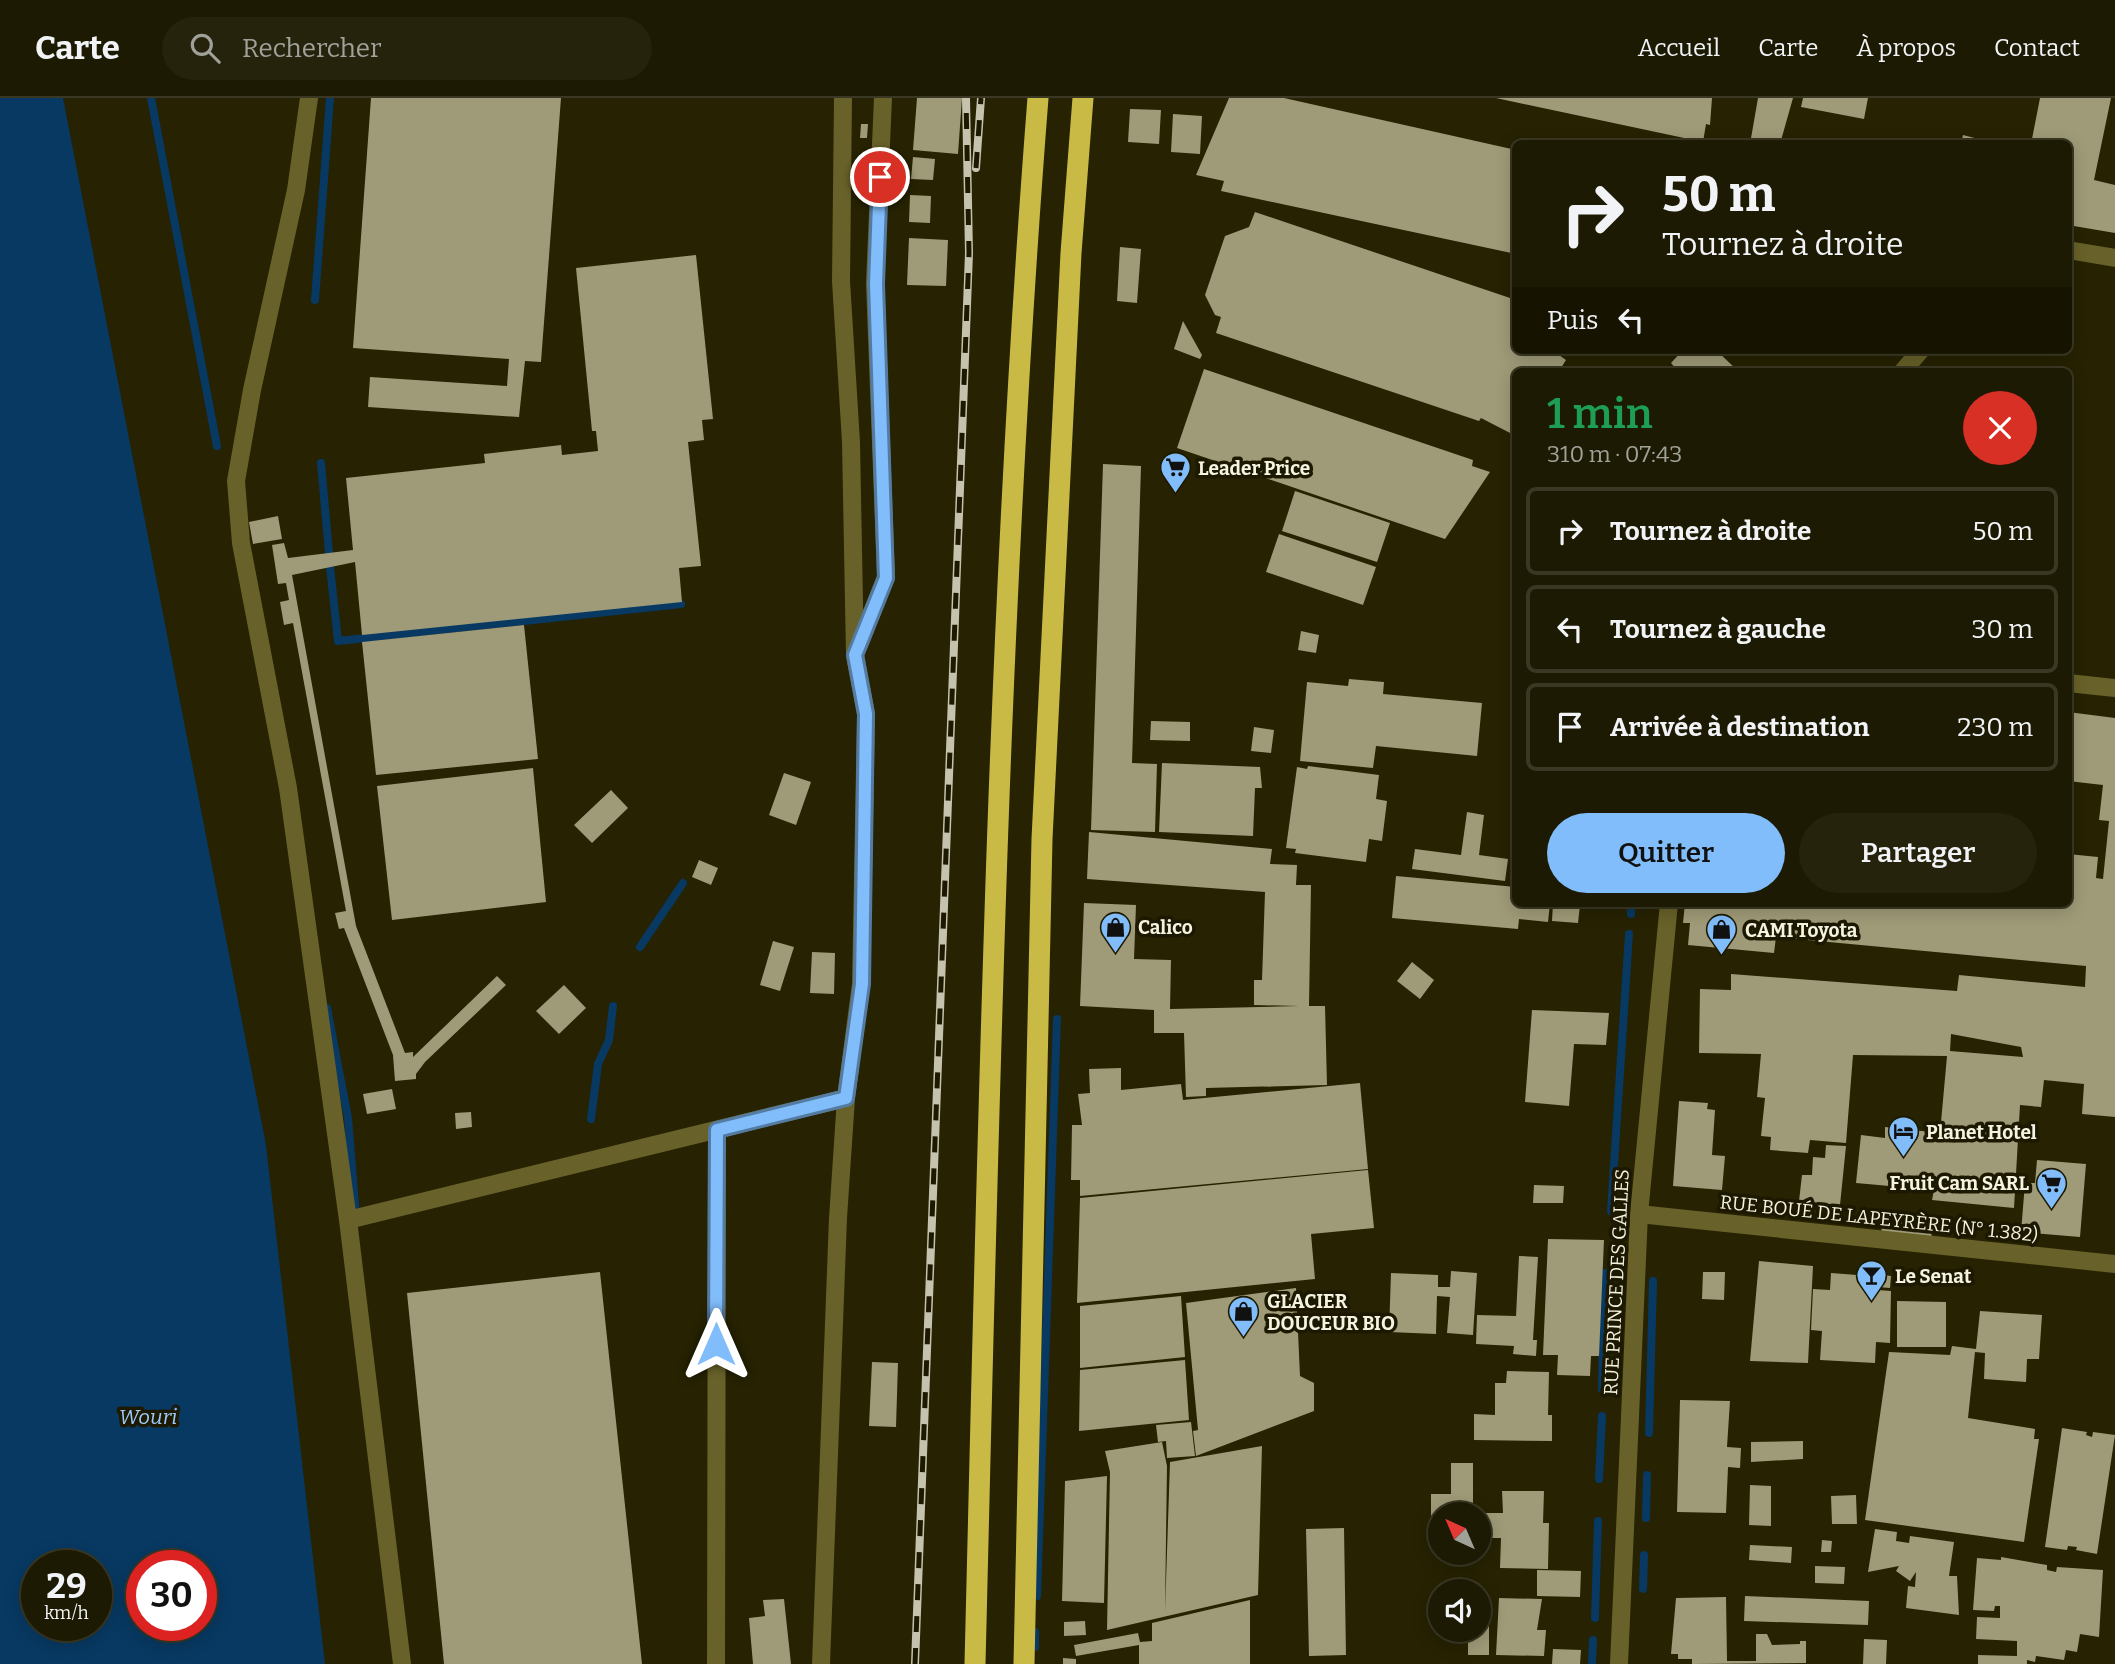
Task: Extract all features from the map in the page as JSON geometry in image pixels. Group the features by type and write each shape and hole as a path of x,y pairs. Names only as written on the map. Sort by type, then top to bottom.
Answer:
{"highway":[{"path":"975,1664 996,895 1022,332 1038,98"},
{"path":"1024,1664 1042,839 1071,253 1083,98"}],"street":[{"path":"309,98 296,190 252,390 236,481 241,542 288,788 348,1220 402,1664"},
{"path":"821,1664 838,1218 846,1098 862,984 866,714 855,655 851,442 841,281 843,98"},
{"path":"855,655 886,578 876,284 883,98"},
{"path":"2072,251 2115,258"},
{"path":"1906,368 1918,354"},
{"path":"851,442 881,442"},
{"path":"855,579 886,578"},
{"path":"2072,683 2115,688"},
{"name":"RUE PRINCE DES GALLES","path":"1619,1664 1639,1214 1669,907"},
{"path":"348,1220 846,1098"},
{"path":"716,1664 717,1130"},
{"name":"RUE BOUÉ DE LAPEYRÈRE (N° 1.382)","path":"1639,1214 2115,1264"}],"water":[{"name":"Wouri","path":"0,98 63,98 266,1145 325,1664 0,1664"}],"building":[{"path":"371,98 561,98 541,362 525,361 519,417 368,407 370,377 507,386 509,359 353,348"},
{"path":"917,98 962,98 958,154 913,150"},
{"path":"1229,98 1284,98 1512,149 1512,253 1221,191 1224,181 1196,175"},
{"path":"1496,98 1712,98 1710,125 1706,124 1703,140"},
{"path":"1758,98 1793,98 1781,140 1751,140"},
{"path":"1803,98 1868,98 1864,119 1801,107"},
{"path":"2040,98 2111,98 2094,180 2115,185 2115,233 2072,226 2072,140 2032,140"},
{"path":"1130,109 1161,110 1159,144 1128,142"},
{"path":"1173,114 1202,116 1200,154 1171,152"},
{"path":"861,124 868,124 867,138 860,138"},
{"path":"1963,135 1982,140 1962,140"},
{"path":"913,157 935,159 933,180 911,179"},
{"path":"910,195 931,196 930,223 909,222"},
{"path":"1255,212 1512,299 1512,354 1558,354 1566,360 1561,368 1512,368 1512,434 1481,418 1479,421 1216,333 1221,317 1215,315 1205,295 1225,236 1249,227"},
{"path":"909,238 948,240 946,286 907,285"},
{"path":"1120,247 1141,249 1137,303 1117,301"},
{"path":"696,255 713,419 702,420 704,440 688,442 701,566 679,568 682,602 362,635 355,562 292,575 356,926 405,1053 413,1052 413,1057 497,976 506,985 425,1062 416,1074 416,1079 395,1081 393,1055 344,928 339,929 335,913 346,911 293,623 284,625 280,602 289,600 286,583 278,584 272,545 284,543 288,558 353,550 346,478 485,463 484,454 561,445 562,455 598,451 596,431 592,431 576,268"},
{"path":"1183,321 1202,355 1200,359 1174,349"},
{"path":"1679,354 1720,354 1735,368 1675,368 1671,363"},
{"path":"1204,369 1473,460 1472,466 1490,472 1445,539 1177,448"},
{"path":"1103,464 1141,466 1132,763 1157,764 1155,832 1091,830"},
{"path":"1295,491 1390,523 1377,562 1282,531"},
{"path":"278,516 282,539 253,544 249,522"},
{"path":"1279,534 1376,567 1363,605 1266,572"},
{"path":"524,625 538,759 376,775 362,642"},
{"path":"1301,631 1319,635 1316,653 1298,650"},
{"path":"1349,679 1384,682 1383,694 1482,703 1477,756 1376,746 1373,768 1300,761 1307,682 1348,686"},
{"path":"2072,713 2115,718 2115,1117 2082,1114 2084,1084 2044,1080 2041,1107 2020,1105 2014,1208 1932,1200 1934,1190 1856,1183 1861,1135 1885,1138 1885,1127 1940,1133 1947,1056 1853,1055 1846,1143 1810,1140 1808,1153 1770,1150 1771,1137 1761,1136 1765,1098 1757,1097 1761,1054 1699,1053 1700,989 1731,990 1731,974 1957,991 1959,975 2085,987 2086,966 1776,937 1774,953 1688,945 1690,923 1683,923 1685,907 2072,907 2072,854 2098,857 2096,878 2103,879 2109,821 2099,820 2103,785 2072,781","holes":["1951,1034 2021,1047 2023,1057 1950,1051"]},
{"path":"1151,721 1190,722 1190,741 1150,740"},
{"path":"1254,727 1274,730 1271,753 1251,751"},
{"path":"1162,763 1260,767 1262,788 1255,788 1253,836 1159,832"},
{"path":"1308,766 1379,775 1376,799 1387,801 1382,841 1369,839 1366,862 1295,853 1296,849 1286,848 1297,767 1307,769"},
{"path":"533,768 546,902 392,920 377,786"},
{"path":"784,773 811,782 796,825 769,815"},
{"path":"611,790 628,808 592,843 574,825"},
{"path":"1467,812 1484,815 1479,855 1508,859 1505,881 1412,869 1415,849 1461,855"},
{"path":"1089,832 1272,849 1270,864 1297,865 1296,885 1311,885 1309,1006 1325,1006 1327,1085 1206,1088 1206,1096 1186,1097 1184,1033 1154,1033 1154,1010 1080,1006 1084,903 1136,905 1134,959 1171,960 1170,1009 1299,1006 1254,1005 1254,980 1262,980 1265,892 1087,879"},
{"path":"699,860 718,868 711,885 692,877"},
{"path":"1396,876 1512,887 1512,907 1550,907 1548,922 1519,919 1518,929 1392,918"},
{"path":"1553,907 1580,907 1578,923 1552,921"},
{"path":"773,941 794,947 780,991 760,985"},
{"path":"812,952 835,953 834,994 810,993"},
{"path":"1412,962 1434,980 1420,999 1397,981"},
{"path":"564,985 586,1008 559,1034 536,1011"},
{"path":"1532,1010 1609,1013 1606,1045 1574,1044 1569,1106 1525,1102"},
{"path":"1121,1068 1121,1090 1181,1084 1183,1100 1360,1083 1368,1169 1080,1196 1080,1180 1071,1180 1072,1125 1082,1125 1078,1094 1090,1093 1089,1069"},
{"path":"392,1089 396,1109 367,1114 363,1094"},
{"path":"1679,1101 1708,1103 1707,1109 1715,1110 1712,1155 1725,1156 1722,1190 1673,1186"},
{"path":"471,1112 472,1127 456,1129 455,1113"},
{"path":"1826,1145 1846,1146 1840,1205 1799,1201 1802,1175 1812,1175 1813,1157 1825,1158"},
{"name":"Fruit Cam SARL","path":"2037,1160 2086,1164 2080,1237 2021,1232 2025,1183 2035,1183"},
{"path":"1368,1170 1374,1228 1311,1234 1315,1279 1077,1303 1080,1198"},
{"path":"1534,1185 1564,1186 1563,1203 1533,1203"},
{"path":"1883,1212 1933,1216 1931,1241 1881,1236"},
{"path":"1548,1239 1604,1240 1599,1356 1591,1356 1590,1376 1557,1375 1558,1355 1543,1355"},
{"path":"1519,1256 1538,1257 1533,1340 1537,1340 1536,1356 1513,1354 1514,1346 1476,1344 1477,1315 1516,1316"},
{"path":"1759,1261 1813,1266 1808,1363 1750,1361"},
{"path":"1451,1271 1477,1273 1473,1335 1447,1333 1450,1297 1437,1296 1436,1334 1389,1332 1391,1273 1438,1275 1438,1287 1450,1287"},
{"path":"600,1272 642,1664 444,1664 407,1293"},
{"path":"1703,1272 1725,1272 1724,1300 1702,1299"},
{"path":"1831,1273 1870,1276 1870,1285 1874,1286 1875,1274 1891,1276 1890,1288 1878,1287 1878,1290 1891,1291 1890,1343 1876,1342 1875,1363 1820,1360 1822,1331 1811,1330 1813,1289 1830,1290"},
{"name":"GLACIER DOUCEUR BIO","path":"1296,1288 1300,1376 1314,1383 1314,1411 1196,1456 1193,1431 1198,1430 1186,1303"},
{"path":"1181,1296 1185,1357 1080,1368 1080,1306"},
{"path":"1897,1301 1946,1302 1946,1347 1897,1347"},
{"path":"1980,1311 2042,1315 2039,1359 2027,1359 2026,1382 1984,1379 1985,1353 1975,1352 1968,1418 2035,1429 2034,1439 2039,1439 2024,1542 1865,1520 1889,1352 1950,1355 1952,1346 1976,1349"},
{"path":"1185,1360 1189,1420 1079,1431 1080,1370"},
{"path":"872,1362 898,1363 896,1427 869,1426"},
{"path":"1507,1371 1549,1372 1548,1415 1552,1415 1552,1441 1474,1440 1474,1414 1495,1415 1495,1383 1506,1383"},
{"path":"1680,1400 1730,1401 1727,1447 1741,1448 1740,1468 1728,1467 1726,1513 1677,1512"},
{"path":"1191,1422 1195,1456 1167,1458 1166,1441 1158,1442 1156,1425"},
{"path":"2062,1428 2087,1432 2086,1435 2092,1437 2093,1432 2115,1435 2097,1554 2076,1550 2077,1547 2068,1546 2067,1550 2045,1547"},
{"path":"1803,1441 1803,1459 1751,1462 1751,1442"},
{"path":"1162,1442 1167,1466 1165,1612 1170,1462 1262,1446 1258,1595 1107,1630 1110,1472 1105,1451"},
{"path":"1451,1463 1473,1463 1473,1502 1431,1502 1431,1494 1451,1494"},
{"path":"1107,1476 1104,1603 1062,1601 1065,1481"},
{"path":"1750,1485 1771,1486 1771,1526 1749,1525"},
{"path":"1502,1491 1544,1491 1543,1523 1549,1523 1548,1569 1500,1568 1501,1538 1491,1538 1491,1513 1503,1513"},
{"path":"1856,1495 1857,1524 1832,1524 1831,1496"},
{"path":"1344,1528 1346,1655 1309,1656 1306,1529"},
{"path":"1875,1529 1897,1532 1896,1541 1909,1543 1910,1536 1954,1542 1949,1576 1957,1576 1959,1615 1906,1608 1908,1586 1915,1587 1916,1572 1910,1581 1896,1571 1899,1566 1868,1572"},
{"path":"1822,1540 1832,1541 1831,1552 1821,1552"},
{"path":"1750,1545 1792,1547 1791,1563 1749,1560"},
{"path":"2001,1557 2047,1565 2047,1570 2056,1572 2057,1567 2103,1570 2099,1637 2080,1634 2077,1652 2066,1650 2064,1660 2036,1656 2035,1662 2027,1660 2027,1664 1978,1664 1978,1655 2017,1656 2017,1641 1976,1639 1977,1617 2000,1618 2000,1606 1995,1606 1994,1611 1973,1610 1977,1558 2001,1560"},
{"path":"1815,1566 1845,1567 1844,1584 1815,1583"},
{"path":"1537,1570 1581,1571 1580,1597 1537,1596"},
{"path":"1745,1596 1869,1601 1868,1625 1744,1621"},
{"path":"1726,1597 1727,1661 1756,1661 1756,1634 1767,1634 1772,1645 1800,1644 1800,1641 1806,1641 1806,1663 1692,1664 1692,1659 1678,1659 1678,1654 1671,1654 1676,1598"},
{"path":"1499,1598 1542,1599 1537,1630 1546,1630 1544,1656 1496,1655"},
{"path":"784,1599 791,1664 753,1664 749,1618 765,1616 763,1600"},
{"path":"1250,1600 1250,1664 1139,1664 1139,1645 1076,1656 1074,1645 1138,1633 1140,1642 1152,1641 1152,1623"},
{"path":"1085,1621 1086,1635 1064,1636 1064,1622"},
{"path":"1864,1639 1887,1640 1886,1664 1863,1664"},
{"path":"1468,1642 1489,1642 1489,1655 1468,1655"},
{"path":"1553,1649 1581,1650 1580,1664 1552,1664"},
{"path":"1063,1658 1076,1659 1076,1664 1063,1664"}],"waterway":[{"path":"151,98 217,446"},
{"path":"315,300 330,98"},
{"path":"321,463 329,553"},
{"path":"330,567 338,641 681,604"},
{"path":"640,947 683,883"},
{"path":"1631,907 1631,914"},
{"path":"1611,1211 1629,934"},
{"path":"591,1119 598,1064 609,1040 613,1006"},
{"path":"327,1008 348,1118 356,1217"},
{"path":"1037,1596 1057,1019"},
{"path":"1602,1389 1604,1273"},
{"path":"1649,1433 1653,1281"},
{"path":"1599,1479 1602,1416"},
{"path":"1646,1518 1647,1475"},
{"path":"1595,1618 1598,1521"},
{"path":"1643,1589 1644,1555"},
{"path":"1035,1632 1035,1647"},
{"path":"1592,1664 1593,1640"}],"railway":[{"path":"915,1664 969,253 966,98"},
{"path":"976,168 981,98"}],"place":[{"name":"Leader Price","path":"1175,495"},
{"name":"Calico","path":"1115,954"},
{"name":"CAMI Toyota","path":"1722,957"},
{"name":"Planet Hotel","path":"1903,1159"},
{"name":"Fruit Cam SARL","path":"2052,1210"},
{"name":"Le Senat","path":"1872,1303"},
{"name":"GLACIER DOUCEUR BIO","path":"1244,1339"}],"route":[{"path":"716,1344 717,1130 846,1098 862,984 866,714 855,655 886,578 876,284 880,177"}]}
